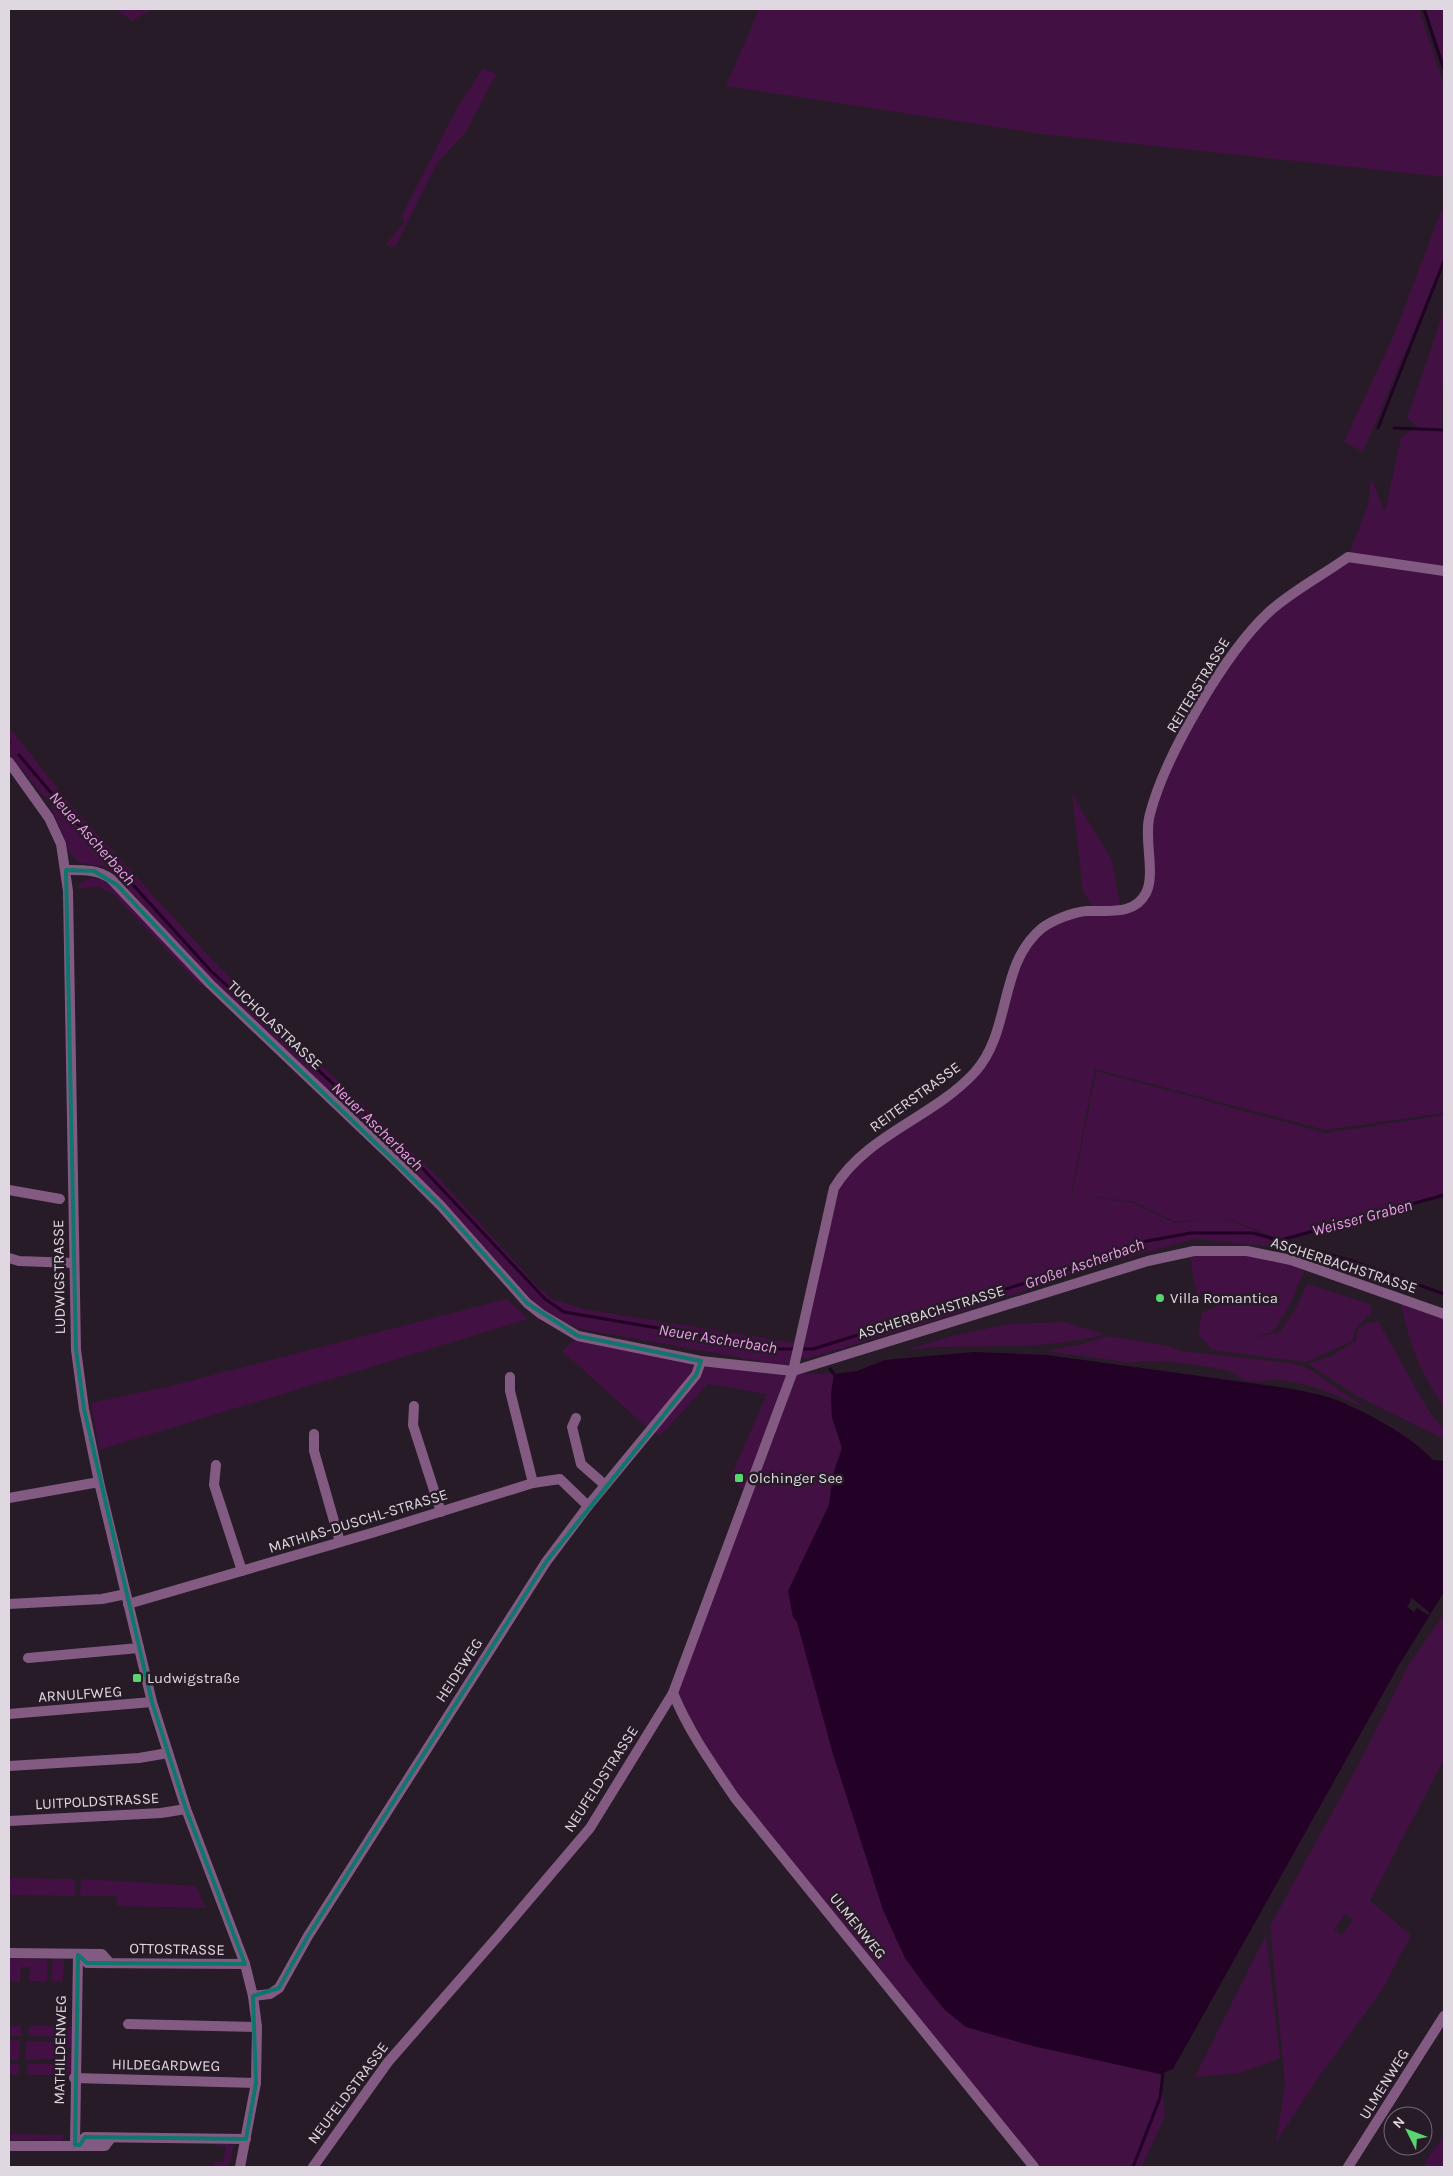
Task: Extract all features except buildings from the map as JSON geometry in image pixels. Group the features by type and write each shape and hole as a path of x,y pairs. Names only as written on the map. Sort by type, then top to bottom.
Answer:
{"street":[{"name":"REITERSTRASSE","path":"793,1371 834,1188 843,1173 860,1155 955,1090 975,1072 990,1052 999,1029 1014,970 1024,947 1043,928 1060,918 1085,911 1114,912 1128,909 1137,904 1146,892 1149,877 1147,840 1149,816 1158,787 1193,716 1244,639 1270,612 1348,557 1444,571"},
{"path":"9,762 49,818 61,844 66,870"},
{"name":"LUDWIGSTRASSE","path":"66,870 69,900 76,1350 84,1409 99,1482 152,1702 186,1809 245,1964 253,1996 257,2027 256,2083 240,2167"},
{"name":"TUCHOLASTRASSE","path":"66,870 99,872 117,885 210,984 441,1206 518,1293 541,1314"},
{"path":"9,1190 60,1199"},
{"name":"ASCHERBACHSTRASSE","path":"541,1314 578,1336 701,1361 793,1371 1148,1260 1194,1251 1247,1251 1291,1260 1444,1314"},
{"path":"9,1258 19,1261 74,1263"},
{"name":"HEIDEWEG","path":"253,1996 270,1994 279,1988 308,1936 546,1562 588,1506 696,1375 701,1361"},
{"name":"NEUFELDSTRASSE","path":"318,2165 388,2062 493,1943 590,1828 673,1693 793,1371"},
{"path":"510,1377 510,1391 533,1483"},
{"path":"414,1406 413,1425 441,1512"},
{"path":"576,1418 572,1428 581,1464 605,1485"},
{"path":"314,1434 314,1452 340,1542"},
{"path":"216,1465 214,1485 242,1571"},
{"name":"MATHIAS-DUSCHL-STRASSE","path":"9,1604 127,1599 242,1571 533,1483 560,1479 588,1506"},
{"path":"9,1498 99,1482"},
{"path":"28,1658 139,1648"},
{"name":"ULMENWEG","path":"673,1693 701,1749 735,1798 1034,2167"},
{"name":"ARNULFWEG","path":"9,1714 152,1702"},
{"path":"9,1766 139,1758 168,1753"},
{"name":"LUITPOLDSTRASSE","path":"9,1820 161,1813 186,1809"},
{"name":"OTTOSTRASSE","path":"9,1953 80,1954 87,1963 245,1964"},
{"name":"MATHILDENWEG","path":"77,2145 74,2078 80,1954"},
{"name":"ULMENWEG","path":"1348,2167 1444,2016"},
{"path":"128,2024 257,2027"},
{"name":"HILDEGARDWEG","path":"74,2078 256,2083"},
{"path":"9,2146 105,2146 111,2138 246,2139"}],"highlighted area":[{"path":"66,870 94,871 117,885 210,984 441,1206 527,1303 578,1336 701,1361 696,1375 546,1562 308,1936 279,1988 253,1996 256,2083 246,2139 85,2137 80,2145 75,2145 78,1955 87,1963 245,1964 186,1809 152,1702 84,1409 76,1350"}],"shaded area":[{"path":"115,9 152,9 132,21"},
{"path":"759,9 1419,9 1444,86 1444,177 1043,134 726,86"},
{"path":"1426,9 1444,9 1444,63"},
{"path":"483,68 496,74 466,132 437,163 395,247 385,245 404,223 402,215 457,108"},
{"path":"1444,203 1444,258 1363,452 1344,442 1396,330"},
{"path":"1444,311 1442,431 1444,432 1444,1113 1325,1130 1095,1069 1071,1194 1133,1203 1175,1223 1209,1218 1176,1222 1134,1202 1072,1194 1096,1071 1326,1133 1444,1115 1444,1195 1278,1239 1235,1221 1214,1218 1235,1222 1278,1241 1266,1246 1194,1239 1096,1267 940,1319 806,1359 797,1354 843,1173 955,1090 990,1052 1015,973 1027,947 1060,918 1097,911 1083,892 1072,794 1112,860 1121,910 1146,892 1149,817 1193,716 1270,611 1348,557 1368,504 1371,478 1385,512 1401,437 1418,427 1407,418"},
{"path":"9,727 72,806 217,965 433,1172 537,1286 552,1299 584,1309 795,1343 790,1363 786,1366 582,1329 557,1319 540,1309 464,1224 187,955 107,867 81,863 75,859 69,851 50,804 9,754"},
{"path":"91,878 100,879 112,886 203,983 202,985 112,893 99,887 77,888 83,881"},
{"path":"1194,1251 1247,1251 1306,1266 1289,1307 1274,1331 1253,1338 1280,1332 1296,1308 1307,1284 1370,1304 1372,1312 1356,1328 1352,1341 1306,1362 1212,1350 1198,1334 1202,1312 1215,1308 1219,1301 1215,1293 1207,1291 1201,1292 1200,1300 1195,1300 1197,1285 1194,1285 1191,1259"},
{"path":"507,1299 528,1319 99,1450 91,1403 170,1386"},
{"path":"1400,1301 1444,1317 1444,1406 1421,1368"},
{"path":"1378,1321 1428,1410 1444,1430 1444,1439 1357,1396 1308,1364 1331,1356 1356,1341 1358,1329 1368,1322 1369,1324"},
{"path":"1064,1322 1104,1334 1080,1340 1055,1343 905,1350 952,1336 1009,1324"},
{"path":"578,1336 701,1361 809,1374 834,1374 831,1394 832,1417 842,1448 833,1475 829,1505 788,1591 793,1617 797,1621 905,1958 945,2010 966,2027 1033,2046 1160,2074 1165,2116 1142,2167 1034,2167 735,1798 673,1693 747,1492 730,1478 767,1394 708,1384 660,1436 650,1430 562,1351"},
{"path":"1108,1336 1168,1346 1181,1351 1291,1363 1308,1368 1369,1411 1326,1391 1293,1382 1247,1380 1229,1371 1194,1365 1152,1361 1132,1363 1046,1351 1084,1344"},
{"name":"Olchinger See","path":"974,1352 1047,1355 1293,1389 1317,1394 1331,1398 1371,1416 1412,1442 1433,1460 1444,1461 1444,1592 1399,1665 1173,2069 1160,2074 1033,2046 966,2027 945,2010 927,1988 905,1958 883,1910 833,1754 797,1622 793,1617 788,1591 829,1505 833,1475 842,1448 832,1417 831,1394 834,1374 857,1371 885,1360"},
{"path":"1444,1614 1444,1759 1370,1901 1411,1935 1384,1987 1318,2078 1276,2142 1285,2084 1270,1926 1356,1769 1408,1666","holes":["1345,1914 1353,1920 1342,1935 1334,1930"]},
{"path":"9,1878 72,1879 75,1882 75,1896 9,1895"},
{"path":"83,1879 196,1886 206,1908 117,1906 117,1896 80,1896 81,1881"},
{"path":"1266,1935 1280,2058 1241,2073 1195,2077"},
{"path":"9,1958 47,1959 47,1981 29,1981 30,1967 21,1967 20,1982 9,1981"},
{"path":"52,1959 64,1959 63,1981 52,1981"},
{"path":"29,2025 72,2027 71,2048 62,2048 62,2037 28,2036"},
{"path":"9,2026 21,2026 21,2036 9,2036"},
{"path":"9,2040 20,2040 19,2060 9,2060"},
{"path":"26,2041 57,2042 57,2059 26,2060"},
{"path":"61,2053 72,2053 71,2075 27,2075 27,2064 61,2064"},
{"path":"14,2063 20,2069 14,2075 8,2069"},
{"path":"9,2134 64,2135 62,2141 9,2140"},
{"path":"1444,2136 1444,2164 1441,2167 1424,2167 1429,2156 1433,2156 1433,2151"},
{"path":"215,2143 234,2145 229,2167 214,2166 214,2161 224,2162 225,2146 215,2146"}],"pier":[{"path":"1412,1598 1430,1613 1428,1615 1417,1608 1414,1612 1407,1607"}],"waterway":[{"path":"1424,9 1444,70"},
{"path":"1378,428 1444,261"},
{"path":"1394,428 1444,430"},
{"name":"Neuer Ascherbach","path":"19,755 69,814 211,971 410,1155 545,1299 564,1312 780,1349 813,1349 1064,1271 1136,1243 1191,1233 1253,1233 1352,1261 1444,1294"},
{"name":"Weisser Graben","path":"1281,1240 1444,1195"},
{"path":"830,1369 834,1374"},
{"path":"1133,2167 1160,2098 1163,2073"}],"place":[{"name":"Villa Romantica","path":"1160,1298"},
{"name":"Olchinger See","path":"739,1478"},
{"name":"Ludwigstraße","path":"137,1678"}],"water label":[{"name":"Großer Ascherbach","path":"1084,1263"}]}
